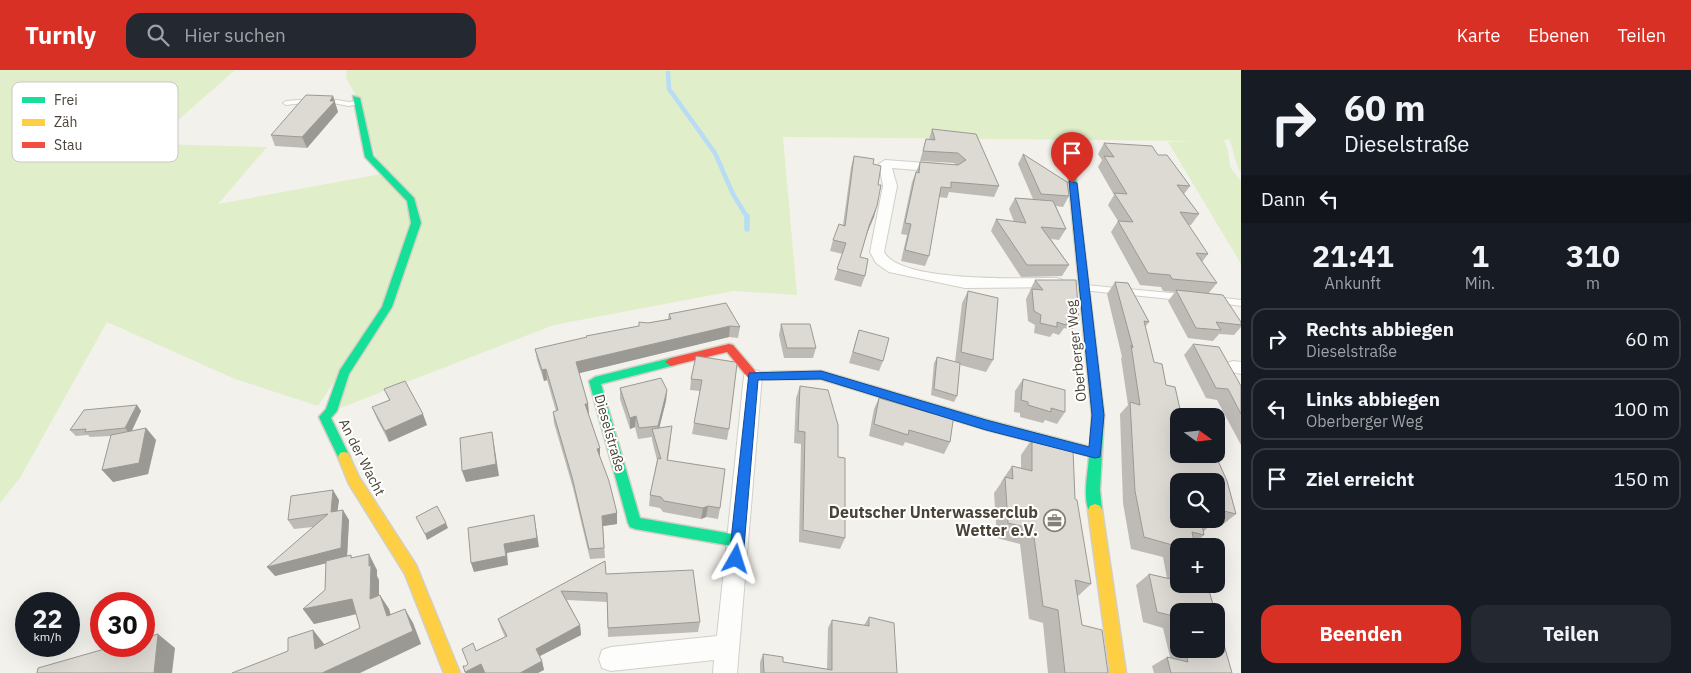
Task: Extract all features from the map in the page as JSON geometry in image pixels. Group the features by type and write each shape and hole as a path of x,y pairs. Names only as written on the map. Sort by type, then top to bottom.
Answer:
{"street":[{"name":"An der Wacht","path":"357,100 368,158 411,200 416,223 387,308 344,373 331,411 325,417 354,480 411,570 452,673"},
{"name":"Oberberger Weg","path":"1068,145 1098,415 1093,490 1100,556 1118,673"},
{"path":"954,169 885,164 890,186 877,252 881,260 894,269 965,283 1084,286"},
{"name":"Dieselstraße","path":"738,541 635,523 595,381 729,348 753,376"},
{"path":"725,673 753,376 821,375 986,425 1095,453"},
{"path":"611,659 726,647"}],"lane":[{"path":"286,103 328,100 349,104 357,100"},
{"path":"1084,286 1192,298"},
{"path":"1212,300 1241,303"}],"green space":[{"path":"0,70 235,70 178,120 178,82 12,82 12,162 178,162 178,145 267,147 218,204 381,174 407,201 413,223 384,306 318,406 235,379 107,322 20,478 0,503"},
{"path":"347,70 1241,70 1241,173 1229,139 1224,140 1228,150 1230,167 1241,181 1241,264 1168,142 1193,141 783,137 797,295 733,291 554,325 330,412 418,224 379,166 357,97 346,78"}],"building":[{"path":"306,95 333,96 330,101 335,101 302,137 271,135"},
{"path":"932,129 976,134 999,186 951,182 951,188 941,187 929,256 905,250 911,224 905,223 916,172 919,173 920,162 958,165 966,160 958,153 923,151 926,139 935,140"},
{"path":"1104,143 1152,146 1158,155 1167,155 1190,186 1177,185 1199,214 1180,212 1208,254 1196,253 1217,283 1172,279 1170,275 1148,273 1118,221 1133,222 1114,193 1127,194 1104,156 1114,157"},
{"path":"1023,154 1067,182 1069,196 1041,194"},
{"path":"854,156 874,159 873,164 881,166 878,185 881,185 877,206 860,257 868,259 865,276 837,269 846,243 833,240 839,224 845,226"},
{"path":"1015,198 1053,201 1066,229 1041,227 1069,265 1027,265 996,219 1026,223"},
{"path":"1035,280 1076,280 1079,320 1067,317 1066,325 1057,322 1057,327 1040,323 1041,315 1034,311 1032,289 1043,290"},
{"path":"1115,282 1128,283 1149,322 1144,321 1154,362 1162,364 1166,385 1175,387 1180,408 1170,408 1170,463 1219,463 1223,473 1170,473 1170,528 1203,528 1204,535 1192,532 1193,538 1170,538 1170,544 1144,537 1135,491 1130,402 1140,405 1131,345 1133,348"},
{"path":"1176,290 1223,295 1241,322 1241,325 1216,322 1221,330 1196,328"},
{"path":"968,291 998,298 993,360 961,352"},
{"path":"726,303 740,327 730,326 576,362 588,404 585,404 600,448 597,449 609,481 617,513 602,516 604,548 589,549 572,477 553,412 558,410 546,369 542,370 535,349 586,336 639,326 639,322 648,323 671,319 669,314"},
{"path":"781,324 810,324 816,348 787,348"},
{"path":"859,330 889,338 883,361 853,352"},
{"path":"1193,344 1219,347 1241,386 1241,414 1228,389 1216,388"},
{"path":"696,356 735,362 737,364 729,429 694,423 702,380 691,379"},
{"path":"937,357 960,363 957,396 934,389"},
{"path":"661,378 667,390 658,426 639,428 636,416 630,418 620,388"},
{"path":"1023,379 1065,390 1065,412 1051,408 1051,412 1028,405 1028,402 1021,400"},
{"path":"405,381 423,414 385,431 372,407 390,400 384,389"},
{"path":"800,386 828,390 838,425 838,457 845,458 845,538 803,530 805,432 798,431"},
{"path":"879,398 934,414 934,408 954,414 950,442 909,430 908,435 874,424"},
{"path":"137,405 125,428 85,432 86,429 70,430 84,410"},
{"path":"672,426 667,460 725,469 720,508 708,506 703,508 664,501 661,497 650,495 658,458 661,459 652,429"},
{"path":"146,428 139,463 102,470 111,435"},
{"path":"492,432 496,464 462,471 460,438"},
{"path":"1032,439 1073,450 1075,499 1077,500 1091,584 1075,580 1082,625 1102,630 1108,673 1065,673 1058,610 1043,606 1033,529 1008,523 1005,477 1013,479 1012,466 1032,471"},
{"path":"1225,476 1227,481 1236,514 1225,511"},
{"path":"333,490 331,512 343,510 341,548 267,567 328,514 288,520 291,496"},
{"path":"437,506 446,523 425,534 416,517"},
{"path":"534,515 537,538 504,544 506,556 471,563 468,528"},
{"path":"369,554 369,566 371,565 370,599 380,595 387,616 405,609 413,631 322,673 232,673 288,651 288,638 313,630 315,649 360,628 352,599 303,609 325,590 326,561 351,555 351,558"},
{"path":"605,561 606,574 693,570 700,622 608,628 607,593 561,591 580,625 536,649 542,661 520,673 485,673 481,664 465,672 463,666 468,664 462,649 473,643 476,651 507,636 498,619"},
{"path":"1149,574 1170,579 1170,593 1210,593 1213,603 1170,603 1170,615 1157,612"},
{"path":"869,617 894,623 897,673 764,673 763,654 783,657 783,662 832,670 832,620 869,626"},
{"path":"158,634 154,673 37,673 38,668 90,653 90,657 155,657 155,635"},
{"path":"1225,648 1232,673 1171,673 1167,657 1188,662 1187,658 1225,658"}],"waterway":[{"path":"668,73 669,89 715,153 733,194 747,217"},
{"path":"747,217 747,229"}],"traffic: fast":[{"path":"344,457 325,417 331,411 344,373 387,307 416,223 411,200 369,157 356,98"},
{"path":"1068,145 1098,415 1093,490 1095,510"},
{"path":"671,362 595,381 635,523 738,541"},
{"path":"771,376 821,375 987,425 1095,453"}],"traffic: slow":[{"path":"344,457 354,480 411,570 452,673"},
{"path":"1095,510 1118,673"}],"traffic: jam":[{"path":"671,362 729,348 753,376 771,376"}],"place":[{"name":"Deutscher Unterwasserclub Wetter e.V.","path":"1054,521"}],"route":[{"path":"736,559 753,376 821,375 986,425 1095,453 1098,415 1072,183"}]}
